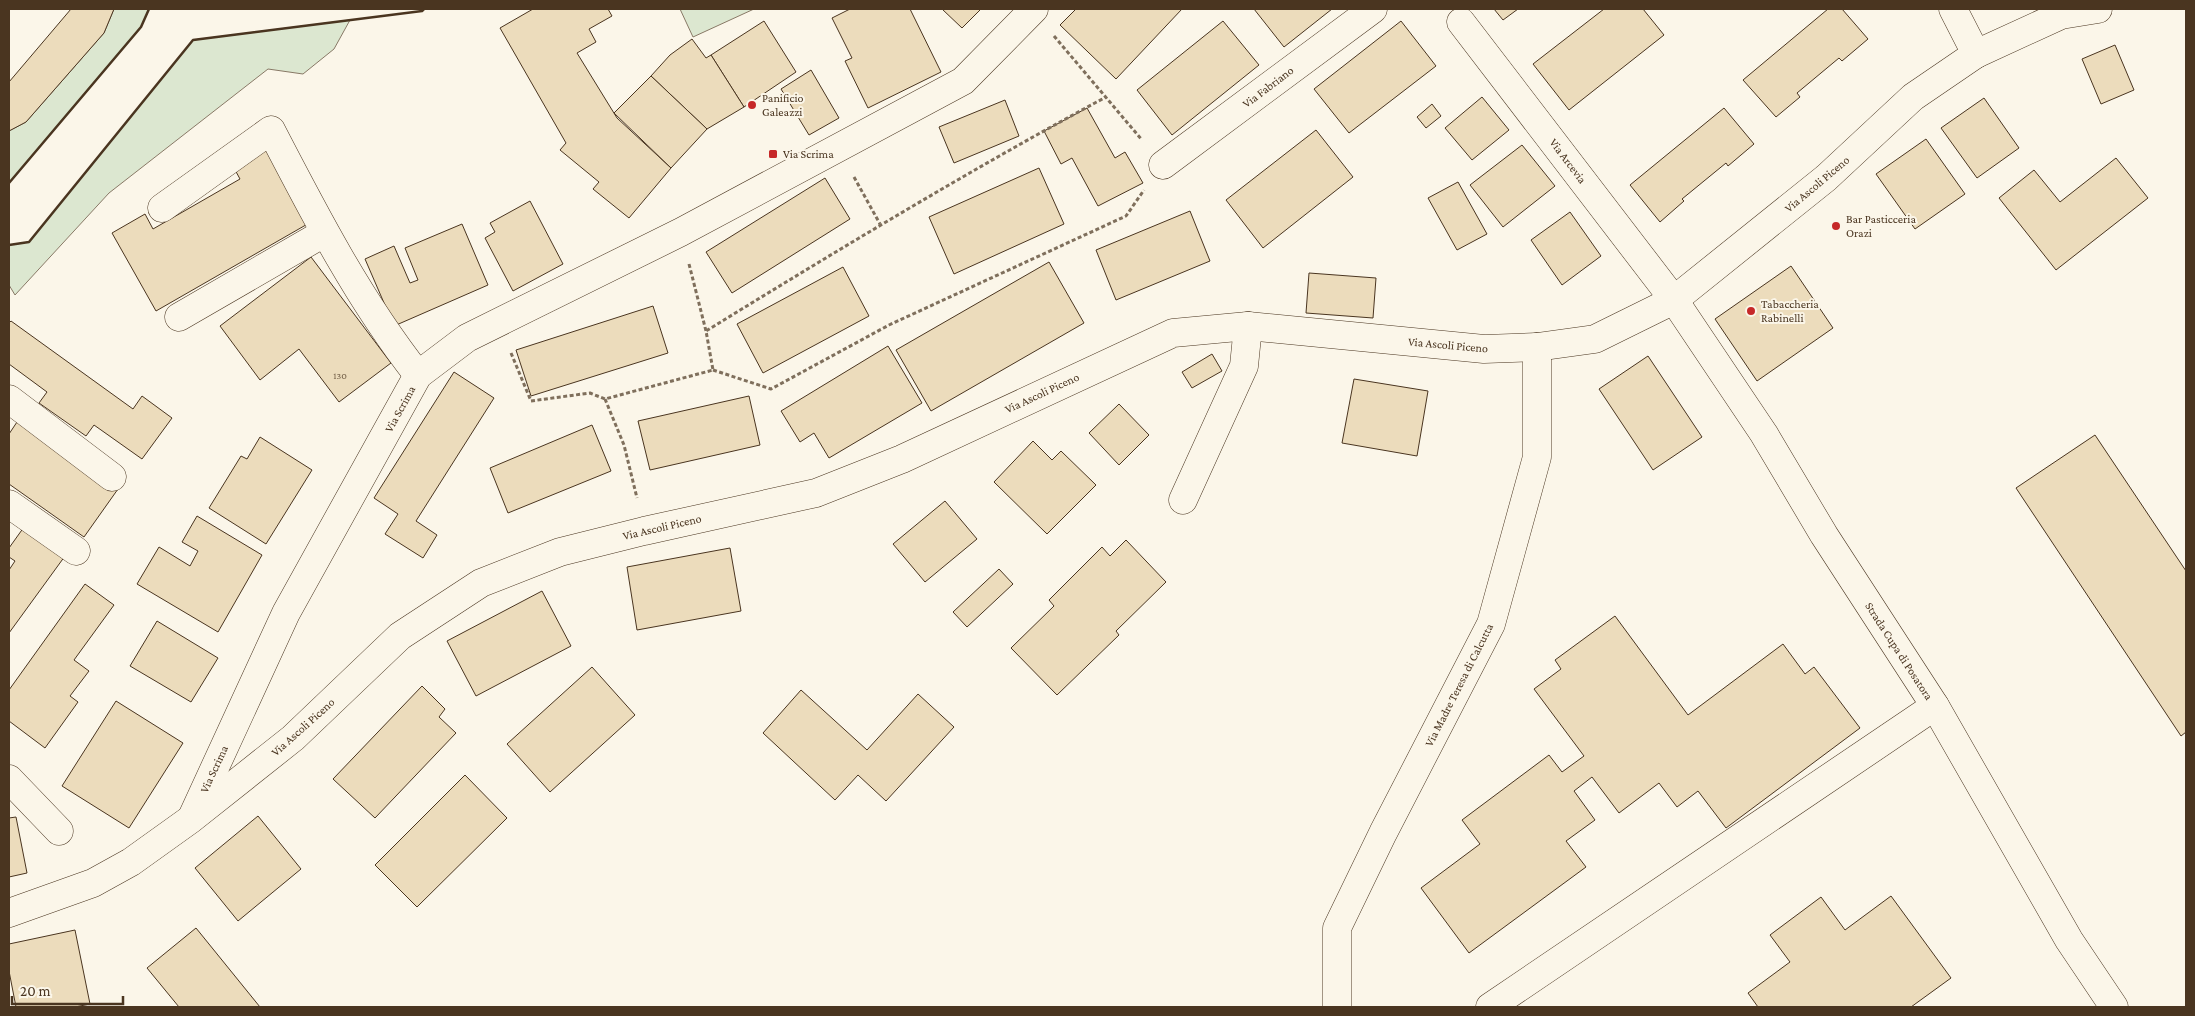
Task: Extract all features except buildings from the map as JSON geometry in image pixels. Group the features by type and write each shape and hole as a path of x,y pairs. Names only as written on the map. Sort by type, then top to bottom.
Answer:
{"street":[{"name":"Via Fabriano","path":"1162,165 1373,9"},
{"path":"1953,9 1976,54"},
{"name":"Via Ascoli Piceno","path":"9,913 93,883 131,862 191,819 297,735 400,636 481,583 560,552 644,531 816,493 902,459 1172,333 1248,326 1484,349 1536,347 1595,339 1674,300 1826,178 1913,97 1976,54 2061,15 2098,9"},
{"name":"Via Scrima","path":"191,819 286,613 418,376 467,338 681,232 963,81 1033,10"},
{"name":"Via Arcevia","path":"1461,22 1674,300"},
{"path":"162,208 272,130 324,234 399,351 418,376"},
{"path":"179,317 324,234"},
{"name":"Strada Cupa di Posatora","path":"1674,300 1764,434 1824,535 1935,706 2064,932 2114,1007"},
{"path":"1183,500 1244,366 1248,326"},
{"name":"Via Madre Teresa di Calcutta","path":"1337,1007 1337,928 1383,833 1491,624 1537,457 1536,347"},
{"path":"11,406 112,477"},
{"path":"11,510 76,551"},
{"path":"1490,1007 1935,706"},
{"path":"9,779 60,831"}],"path":[{"path":"498,323 531,401 590,394 605,399 713,370 771,389 889,326 1126,216 1162,165 1033,10"},
{"path":"706,331 880,224 1015,146 1106,97"},
{"path":"837,147 880,224"},
{"path":"681,232 706,331 713,370"},
{"path":"605,399 624,446 635,490"}],"green space":[{"path":"114,9 149,9 141,27 9,183 9,131 26,122 104,33"},
{"path":"680,9 754,9 693,37"},
{"path":"350,20 334,49 303,74 268,69 109,193 15,295 9,285 9,245 29,242 193,40"}],"wall":[{"path":"9,183 141,27 149,9"},
{"path":"9,245 29,242 193,40 422,11 424,9"}],"place":[{"name":"Panificio Galeazzi","path":"752,105"},
{"name":"Via Scrima","path":"773,154"},
{"name":"Bar Pasticceria Orazi","path":"1836,226"},
{"name":"Tabaccheria Rabinelli","path":"1751,311"}]}
